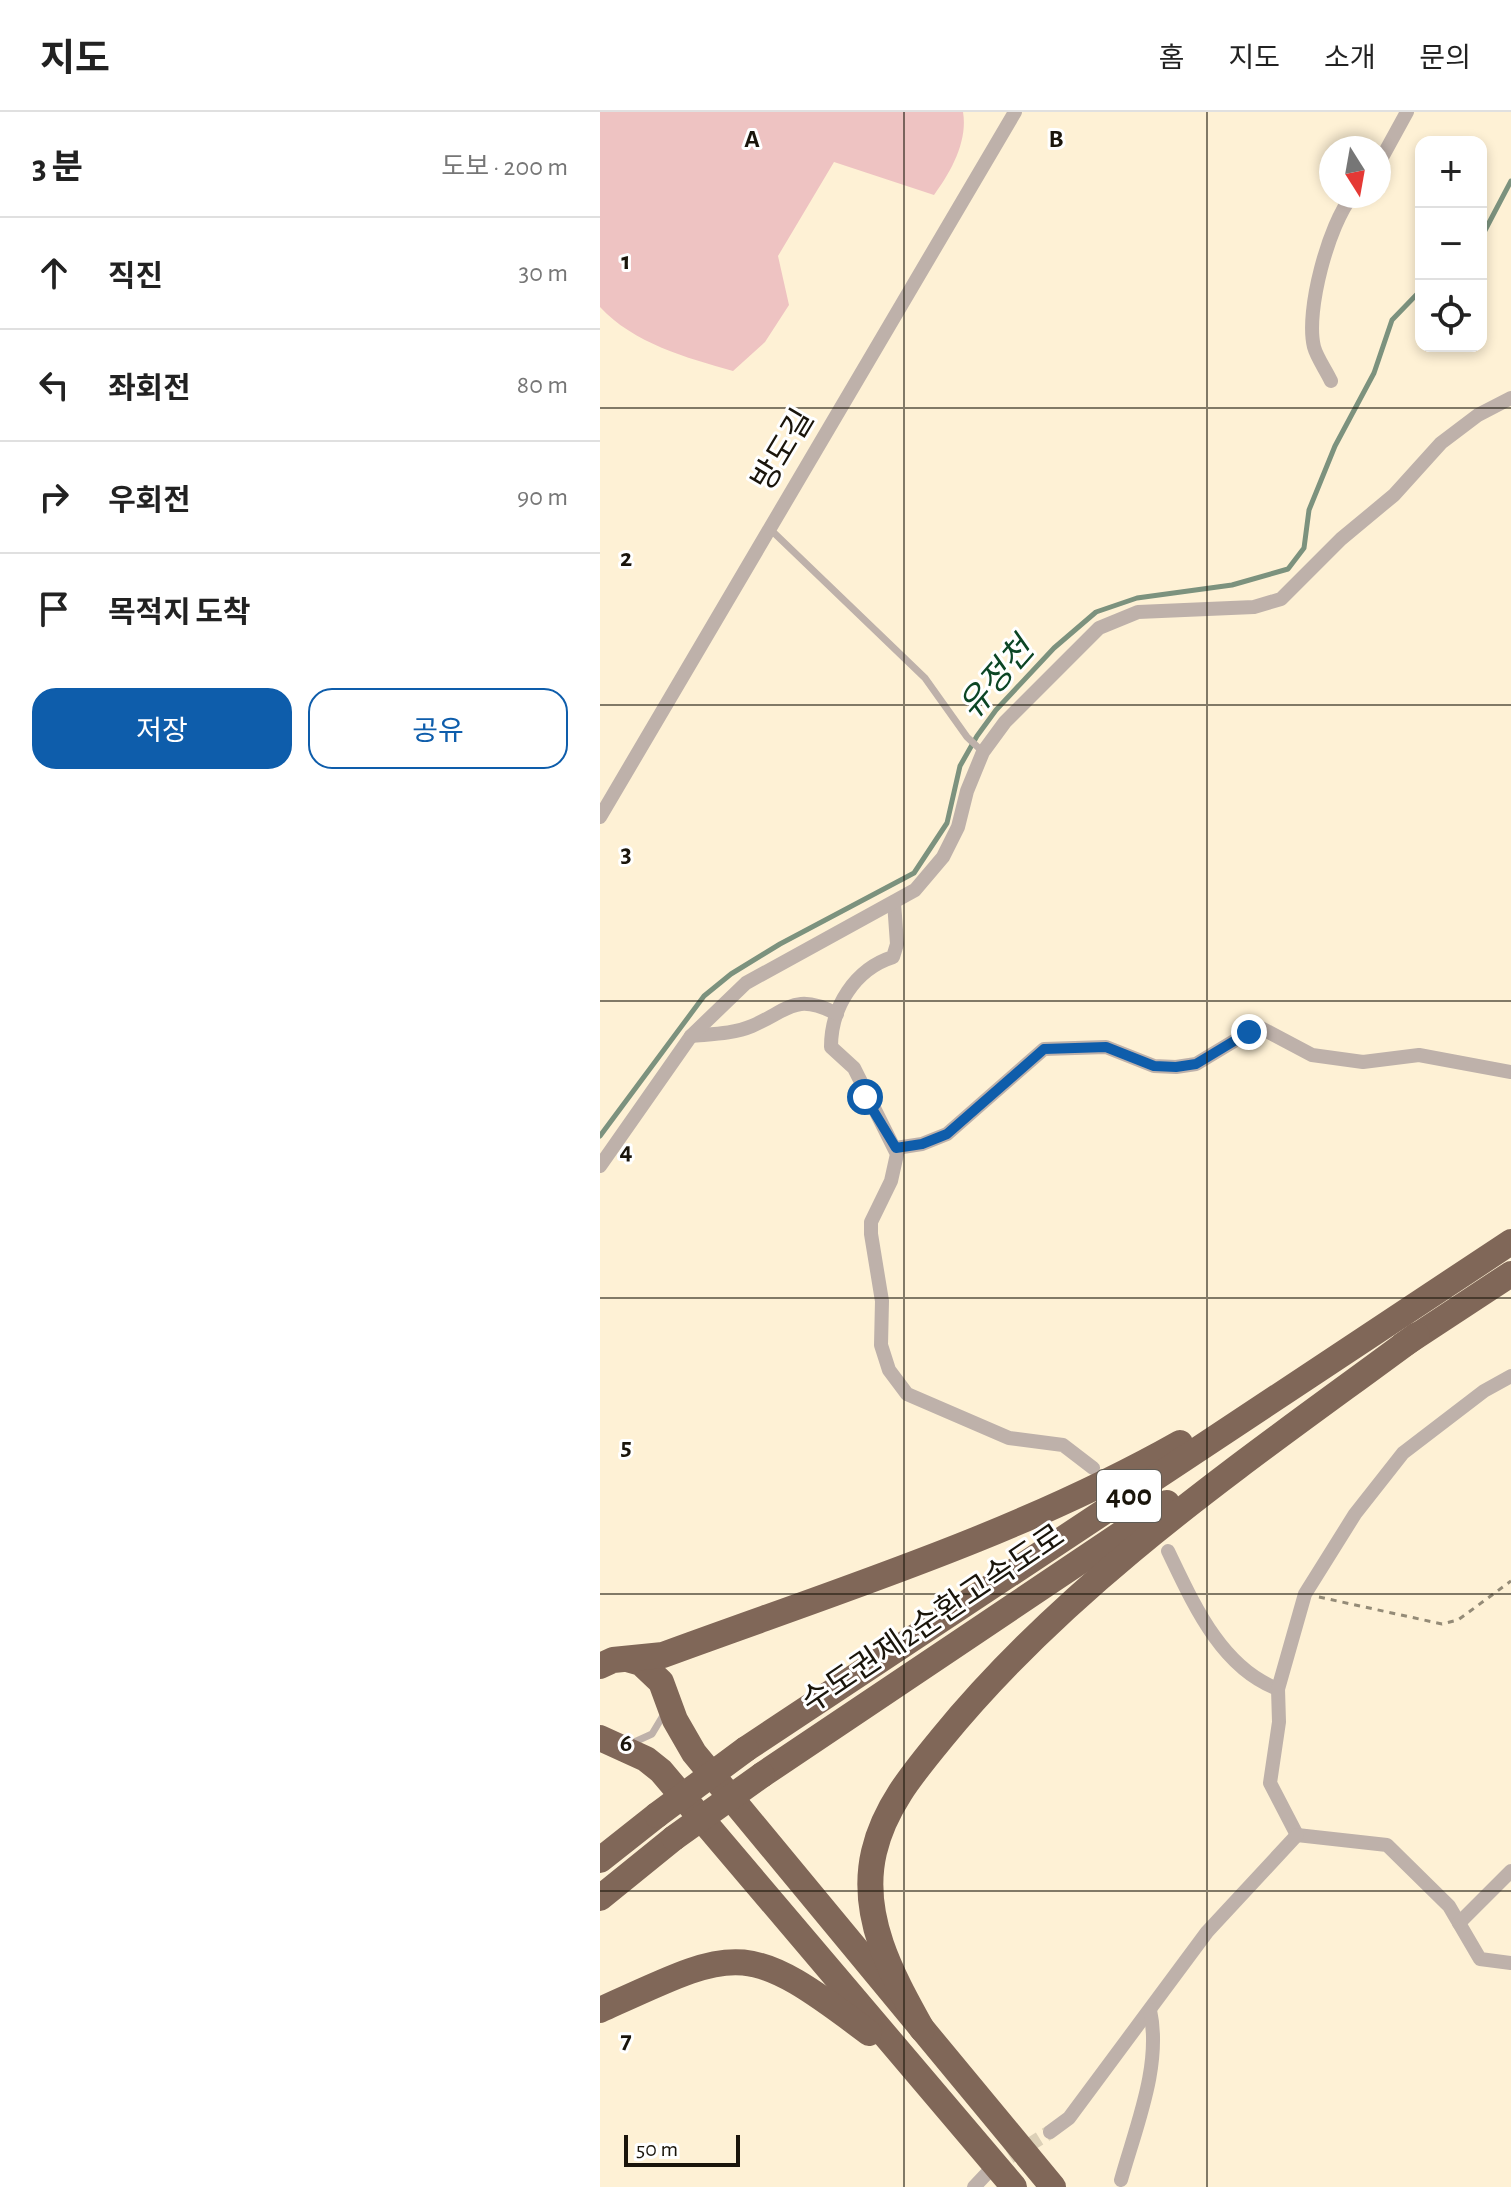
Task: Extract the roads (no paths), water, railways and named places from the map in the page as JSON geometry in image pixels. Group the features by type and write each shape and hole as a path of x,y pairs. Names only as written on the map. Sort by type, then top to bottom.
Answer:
{"highway":[{"name":"수도권제2순환고속도로","path":"600,1860 746,1749 1511,1242"},
{"name":"수도권제2순환고속도로","path":"600,1898 674,1838 762,1775 1511,1274"},
{"path":"600,1666 663,1655 1054,1508 1145,1463 1394,1320"},
{"path":"922,2029 884,1956 871,1901 874,1853 895,1799 964,1711 1074,1602 1176,1514 1417,1335"},
{"path":"627,1659 653,1671 694,1753 1053,2187"},
{"path":"606,1741 646,1759 661,1771 1014,2187"},
{"path":"600,2010 685,1970 713,1962 753,1962 769,1966 816,1993 917,2069"}],"street":[{"name":"방도길","path":"600,817 1015,112"},
{"path":"1391,141 1407,112"},
{"path":"1331,381 1314,346 1313,307 1342,208"},
{"path":"600,1166 691,1036 746,983 915,890 943,857 958,827 983,752 1005,722 1099,628 1138,612 1254,607 1281,599 1341,539 1394,495 1441,443 1478,415 1511,398"},
{"path":"894,902 897,944 893,957 861,974 846,995 837,1014 831,1047 854,1068 865,1097 896,1148 891,1181 871,1222 882,1301 881,1345 889,1370 907,1394 1009,1438 1063,1445 1093,1468"},
{"path":"691,1036 751,1027 788,1005 801,1002 821,1005 837,1014"},
{"path":"896,1148 922,1144 947,1134 1044,1049 1106,1047 1154,1066 1176,1067 1196,1064 1261,1028 1312,1055 1363,1062 1419,1055 1511,1072"},
{"path":"1297,1835 1270,1783 1279,1722 1278,1689 1305,1594 1355,1514 1403,1453 1484,1391 1511,1376"},
{"path":"1168,1551 1209,1630 1256,1681 1278,1689"},
{"path":"1297,1835 1387,1845 1449,1906 1480,1959 1511,1963"},
{"path":"1050,2132 1069,2118 1207,1932 1297,1835"},
{"path":"1459,1923 1511,1871"},
{"path":"1121,2180 1151,2069 1155,2032 1150,2010"},
{"path":"974,2187 991,2169"}],"lane":[{"path":"769,528 925,678 967,737 983,752"},
{"path":"606,1741 640,1741 652,1734 665,1710 666,1696"}],"waterway":[{"name":"유정천","path":"1487,227 1511,181"},
{"name":"유정천","path":"600,1136 704,996 731,974 780,944 914,873 947,823 960,766 977,736 996,710 1054,648 1096,612 1137,598 1232,585 1288,569 1304,548 1309,510 1335,446 1374,373 1392,320 1415,296"}],"tunnel":[{"path":"992,2168 1050,2132"}]}
